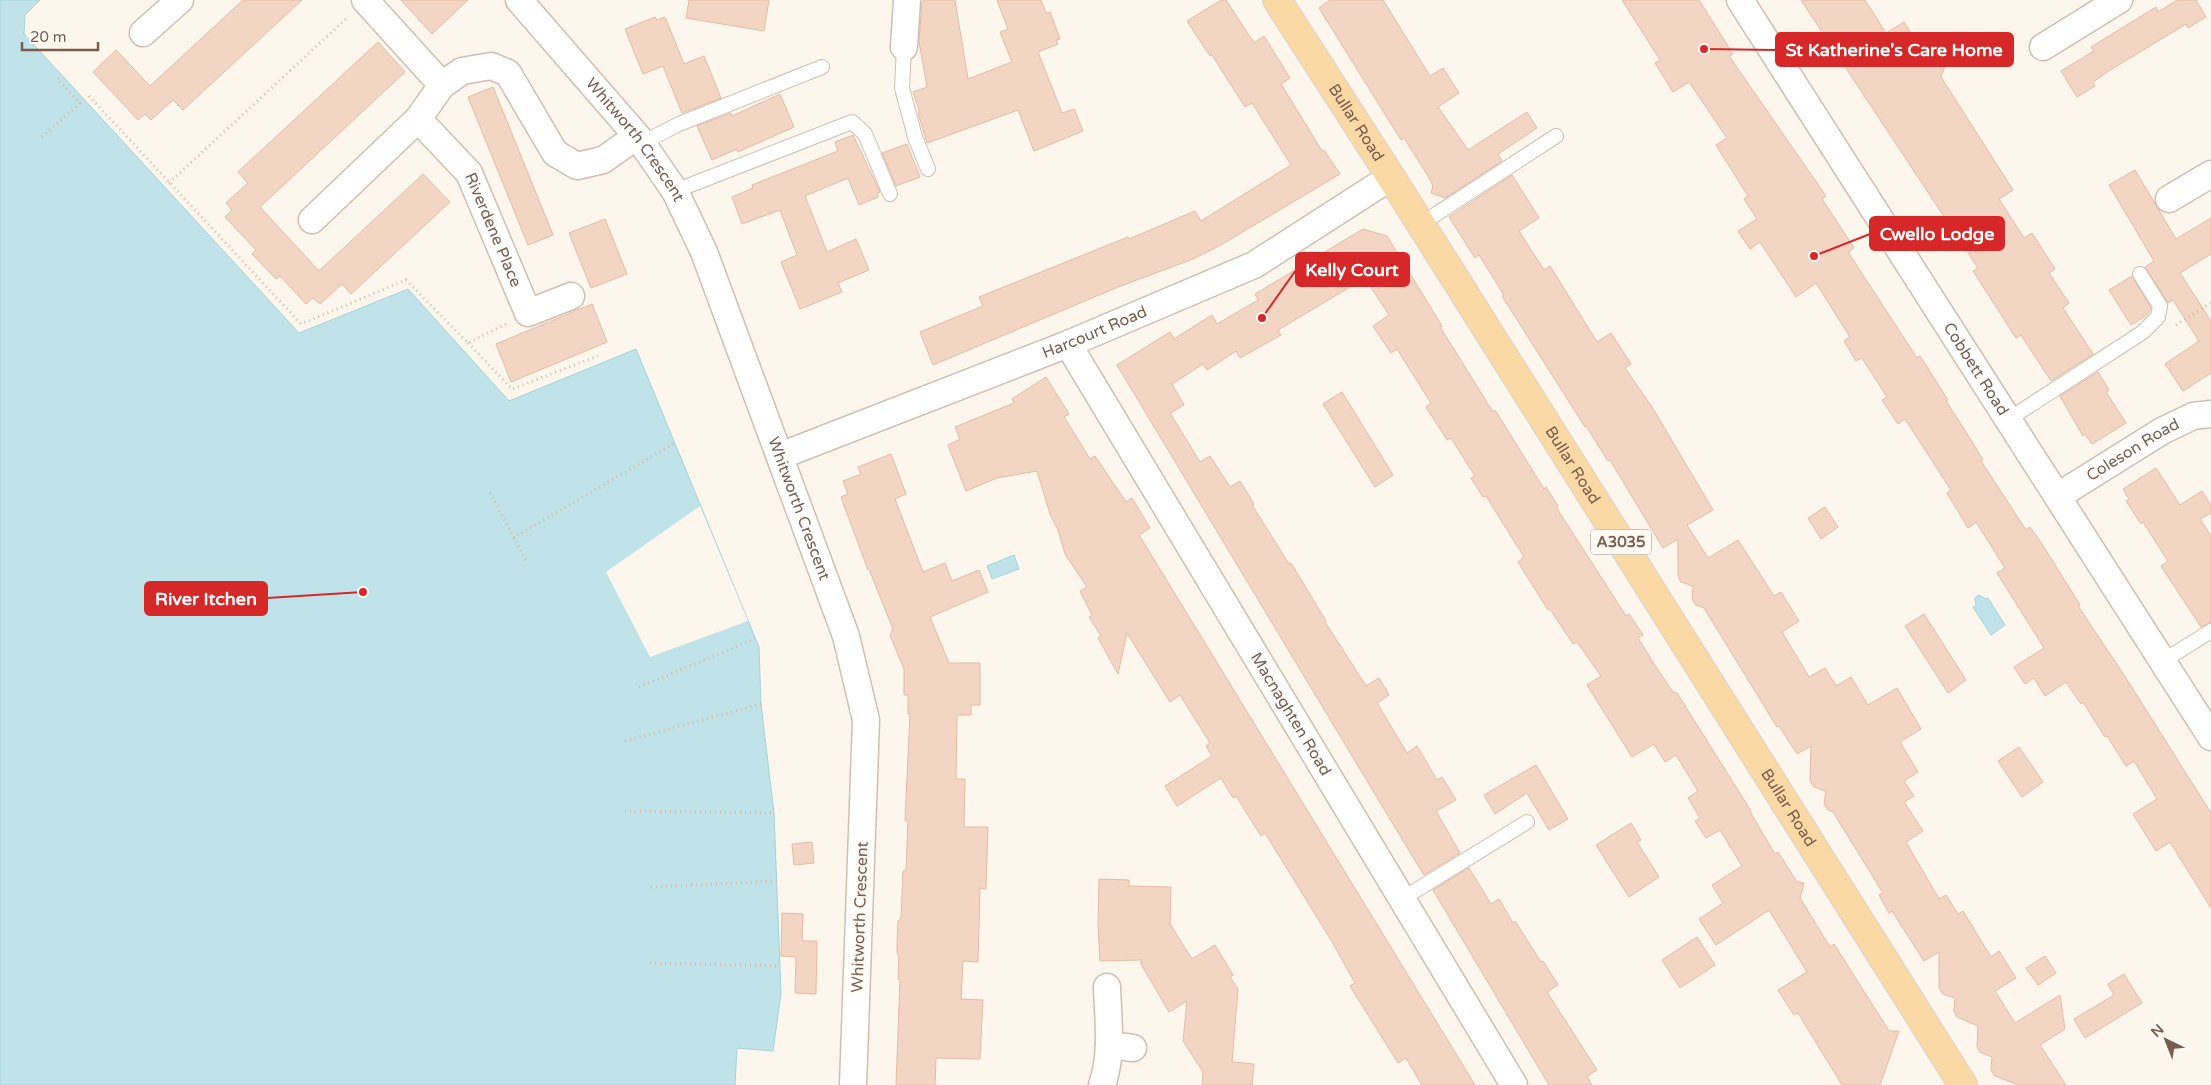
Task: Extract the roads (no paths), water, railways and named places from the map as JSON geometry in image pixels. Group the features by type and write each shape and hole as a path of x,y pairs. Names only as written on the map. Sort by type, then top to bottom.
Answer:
{"main road":[{"name":"Bullar Road","path":"1277,0 1392,177 1963,1085"}],"street":[{"path":"143,33 180,0"},
{"path":"366,0 442,84"},
{"name":"Whitworth Crescent","path":"519,0 640,140 675,191 704,252 745,368 780,456 846,636 866,720 853,1085"},
{"path":"904,47 907,0"},
{"name":"Cobbett Road","path":"1740,0 2009,418 2211,737"},
{"path":"2043,47 2119,0"},
{"path":"312,220 418,119 442,84 462,71 491,66 508,73 555,153 578,166 603,160 640,140"},
{"name":"Riverdene Place","path":"418,119 469,173 528,313 571,296"},
{"path":"2169,200 2211,174"},
{"name":"Harcourt Road","path":"780,456 1068,344 1254,265 1392,177"},
{"name":"Macnaghten Road","path":"1068,344 1514,1085"},
{"name":"Coleson Road","path":"2058,496 2162,431 2193,416 2211,414"},
{"path":"1102,1085 1106,1073 1121,1047 1107,987"}],"lane":[{"path":"904,47 902,88 915,137 928,168"},
{"path":"640,140 822,67"},
{"path":"675,191 852,122 866,134 890,194"},
{"path":"1421,224 1556,136"},
{"path":"2009,418 2143,332 2158,318 2160,306 2140,274"},
{"path":"2163,662 2211,631"},
{"path":"1402,899 1527,822"}],"water":[{"path":"0,0 40,0 25,15 24,34 299,333 408,289 509,401 636,349 759,647 761,704 774,813 781,993 773,1051 737,1048 735,1085 0,1085"},
{"path":"1014,555 1019,569 992,579 987,566"},
{"path":"1979,595 1986,599 1988,598 2005,625 1991,635 1973,607 1976,606 1975,598"}],"place":[{"name":"St Katherine's Care Home","path":"1704,49"},
{"name":"Cwello Lodge","path":"1814,256"},
{"name":"Kelly Court","path":"1262,318"},
{"name":"River Itchen","path":"363,592"}]}
